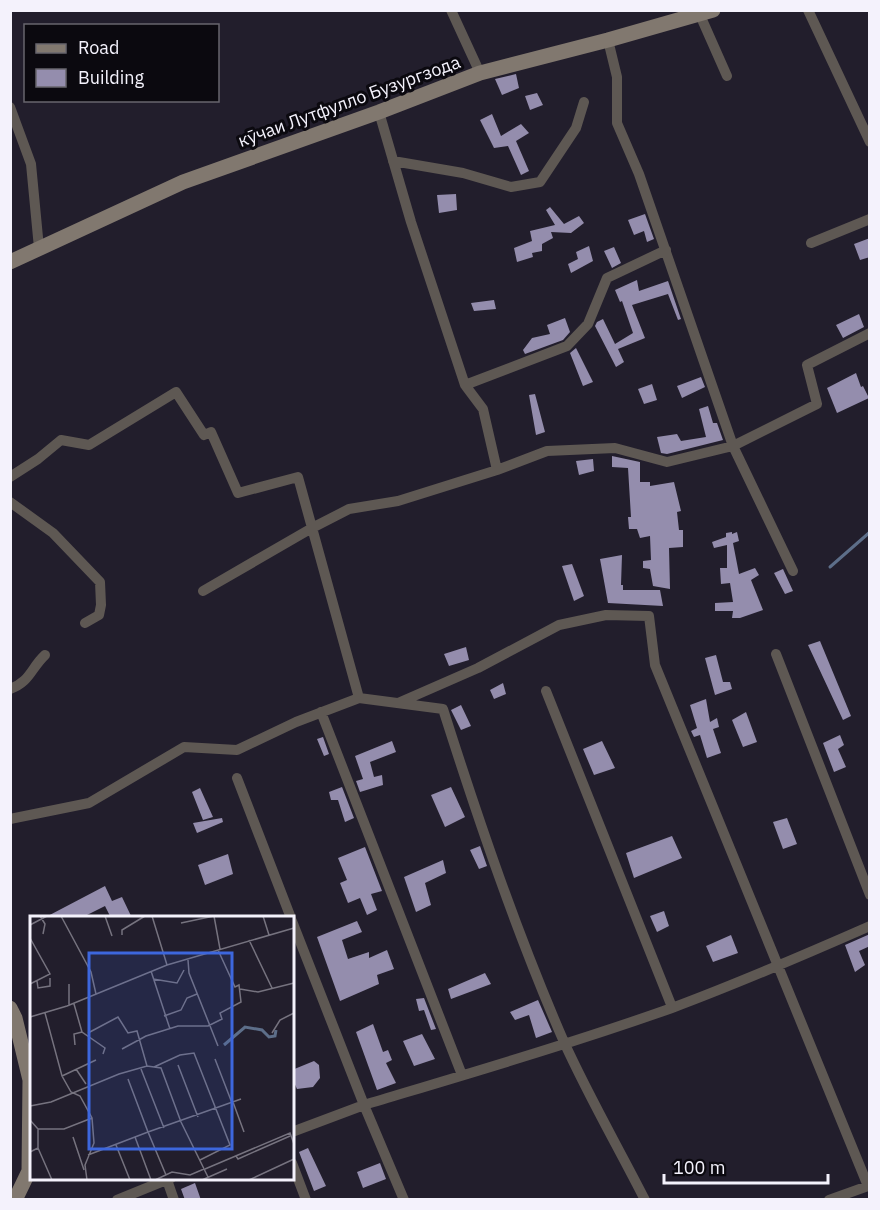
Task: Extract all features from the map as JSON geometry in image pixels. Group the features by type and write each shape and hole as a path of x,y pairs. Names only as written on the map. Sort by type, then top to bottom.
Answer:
{"main road":[{"name":"кӯчаи Лутфулло Бузургзода","path":"10,262 183,182 379,112 480,73 706,13"},
{"path":"12,1016 30,1080 29,1171 15,1200"}],"street":[{"path":"451,10 480,73"},
{"path":"808,10 870,142"},
{"path":"706,13 727,76"},
{"path":"608,40 617,77 617,123 639,174 734,446 793,571"},
{"path":"393,161 464,173 511,187 540,182 576,128 584,102"},
{"path":"10,107 31,165 39,248"},
{"path":"379,112 411,222 465,385 483,409 497,470"},
{"path":"811,243 870,219"},
{"path":"465,385 567,346 588,324 607,278 666,249"},
{"path":"203,591 349,509 398,501 497,470 547,451 615,448 667,462 734,446 817,404 807,365 870,333"},
{"path":"10,477 38,459 61,440 89,445 176,392 204,435 211,432 238,493 298,477 359,698"},
{"path":"10,502 53,533 100,582 99,615 85,623"},
{"path":"397,703 478,668 559,625 606,615 649,616 655,665 868,1186 829,1200"},
{"path":"776,654 870,895"},
{"path":"10,689 27,681 35,664 45,655"},
{"path":"546,691 672,1007"},
{"path":"10,819 89,803 184,747 237,750 321,712 359,698 443,709 477,815 527,953 565,1044 645,1200"},
{"path":"321,712 462,1076"},
{"path":"237,778 291,916"},
{"path":"294,924 364,1105 404,1200"},
{"path":"294,1131 364,1105 565,1044 672,1007 778,967 870,926"},
{"path":"294,1168 306,1200"},
{"path":"117,1200 167,1180"},
{"path":"169,1180 174,1200"}],"building":[{"path":"516,74 519,88 502,95 495,79"},
{"path":"537,93 543,105 530,110 525,96"},
{"path":"492,114 501,136 521,124 529,133 516,141 529,171 521,175 508,146 494,148 480,120"},
{"path":"456,194 457,210 439,213 437,195"},
{"path":"550,207 564,224 579,216 584,223 571,233 551,232 553,238 542,244 542,251 532,253 533,257 517,262 514,248 532,241 530,231 555,225 546,210"},
{"path":"645,214 654,239 647,242 644,231 634,235 628,220"},
{"path":"870,238 870,257 860,260 854,244"},
{"path":"589,246 593,261 571,273 568,264 578,259 576,252"},
{"path":"614,247 621,263 612,268 604,251"},
{"path":"637,280 639,291 668,281 681,319 678,320 668,294 632,305 645,338 618,349 624,362 616,367 595,326 603,319 615,344 633,333 622,301 620,302 615,290"},
{"path":"494,300 496,309 474,311 471,303"},
{"path":"859,314 864,327 843,338 836,325"},
{"path":"565,318 570,332 563,340 525,354 523,350 532,338 550,334 547,325"},
{"path":"576,348 593,382 583,386 570,353"},
{"path":"856,373 861,387 863,386 869,398 837,413 827,388"},
{"path":"701,377 705,387 682,398 677,386"},
{"path":"652,384 657,400 644,404 638,389"},
{"path":"535,394 545,432 536,435 529,395"},
{"path":"708,406 713,423 717,423 723,440 667,454 661,453 657,437 677,434 681,441 706,437 699,409"},
{"path":"612,456 640,462 640,482 650,482 650,486 674,482 681,511 677,512 679,530 683,530 683,547 669,548 670,589 653,586 650,569 643,568 643,561 651,560 650,536 640,538 637,529 629,529 628,517 631,517 628,468 612,467"},
{"path":"593,459 594,471 579,475 576,461"},
{"path":"732,532 732,534 737,532 739,541 733,543 739,574 755,568 759,575 751,580 763,610 740,618 732,618 733,611 715,611 715,603 733,602 730,583 721,584 720,568 727,568 727,545 714,548 712,542"},
{"path":"622,555 621,585 623,585 623,590 660,590 663,606 608,603 600,559"},
{"path":"572,564 584,596 574,601 562,566"},
{"path":"783,569 793,591 785,594 774,573"},
{"path":"820,641 851,716 843,720 808,645"},
{"path":"466,647 469,660 449,666 444,654"},
{"path":"716,655 723,682 730,682 732,689 715,695 705,658"},
{"path":"503,683 506,694 494,699 490,690"},
{"path":"706,699 710,722 717,718 719,727 713,729 721,753 707,758 700,735 694,737 691,731 697,728 690,705"},
{"path":"461,705 471,726 461,730 451,710"},
{"path":"746,712 757,742 743,747 732,720"},
{"path":"840,735 844,745 838,749 846,767 834,772 823,743"},
{"path":"323,737 329,754 324,756 317,739"},
{"path":"392,741 396,752 370,762 374,777 382,775 383,785 360,792 356,781 363,779 355,756"},
{"path":"602,741 615,768 594,775 583,749"},
{"path":"342,787 354,818 345,822 338,800 331,800 329,792"},
{"path":"451,787 465,817 445,827 431,795"},
{"path":"200,788 213,817 203,820 192,792"},
{"path":"222,818 223,822 197,833 193,823"},
{"path":"787,818 797,844 783,849 773,822"},
{"path":"672,836 682,858 634,878 626,853"},
{"path":"480,846 487,866 479,869 470,850"},
{"path":"365,847 382,891 371,894 377,910 367,915 360,898 348,903 340,883 347,880 338,858"},
{"path":"228,854 233,874 205,885 198,865"},
{"path":"443,860 446,873 425,883 431,905 416,912 404,877"},
{"path":"105,886 112,901 122,897 131,916 110,916 105,906 85,916 48,916"},
{"path":"664,911 669,926 657,932 650,916"},
{"path":"357,921 362,932 342,940 348,959 369,952 369,958 387,950 394,969 377,975 379,984 340,1001 317,937"},
{"path":"870,934 870,946 859,951 865,965 855,972 845,945"},
{"path":"731,935 738,953 713,962 706,946"},
{"path":"485,973 491,984 451,999 448,989"},
{"path":"424,998 436,1029 431,1030 424,1010 419,1011 416,999"},
{"path":"538,1000 552,1032 536,1038 529,1015 515,1020 510,1012"},
{"path":"373,1024 383,1052 388,1050 392,1060 386,1063 396,1083 377,1090 356,1032"},
{"path":"422,1034 435,1059 414,1066 403,1041"},
{"path":"314,1061 319,1065 320,1078 313,1087 297,1089 294,1082 294,1069"},
{"path":"308,1148 326,1186 314,1191 299,1152"},
{"path":"380,1163 386,1179 363,1188 357,1172"},
{"path":"195,1183 201,1200 185,1200 181,1189"}],"waterway":[{"path":"830,567 870,532"}]}
